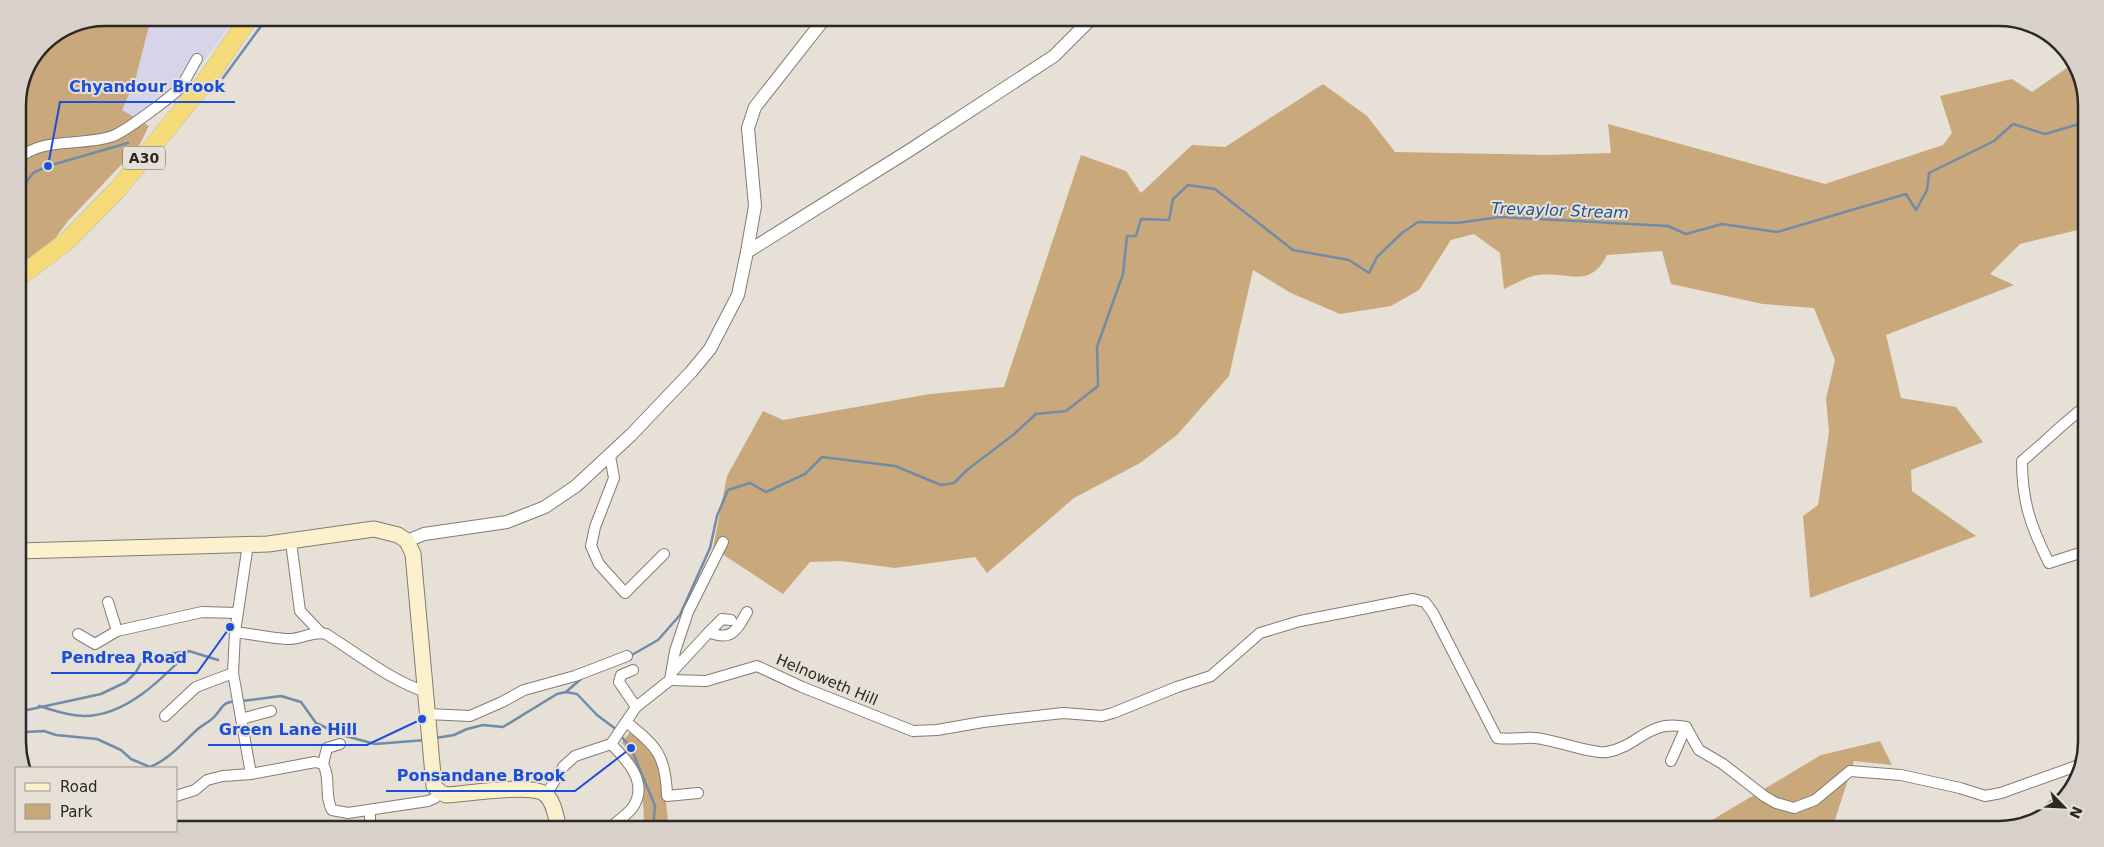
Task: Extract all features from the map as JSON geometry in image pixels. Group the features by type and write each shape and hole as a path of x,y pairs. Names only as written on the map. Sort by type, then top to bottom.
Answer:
{"highway":[{"name":"A30","path":"26,272 67,241 118,189 205,82 244,26"}],"main road":[{"path":"26,551 100,550 291,542 374,529 390,532 407,541 413,554 434,786 446,795 521,789 535,790 546,795 552,803 557,821"}],"street":[{"path":"407,541 424,534 506,522 545,507 576,486 610,456 668,398 710,348 738,295 747,252 755,206 748,128 755,107 819,26"},
{"path":"747,252 910,150 1054,56 1084,26"},
{"path":"26,154 40,146 74,143 113,136 129,127 179,88 197,59"},
{"path":"2078,412 2066,420 2041,446 2022,461 2022,488 2028,517 2049,563 2078,554"},
{"path":"610,456 614,478 595,527 591,546 599,564 626,592 664,554"},
{"path":"291,542 300,610 318,631 326,634 390,675 426,692"},
{"path":"671,676 675,651 688,612 723,542"},
{"path":"248,544 237,612 233,672 251,774"},
{"name":"Helnoweth Hill","path":"671,676 706,681 757,666 802,687 913,731 937,730 984,722 1063,713 1102,716 1177,686 1211,676 1260,633 1300,621 1413,598 1425,602 1432,613 1497,738 1509,740 1535,738 1606,753 1631,743 1658,726 1672,724 1686,727"},
{"path":"108,602 117,631"},
{"path":"78,634 95,644 117,631 202,612 237,612"},
{"path":"708,632 720,636 730,635 736,631 747,612"},
{"path":"546,795 563,767 575,756 613,743 636,707 671,676 708,632 722,619 731,620"},
{"path":"235,632 288,639 304,637 318,631"},
{"path":"427,721 470,716 524,690 575,676 627,656"},
{"path":"633,670 621,675 619,682 636,707"},
{"path":"165,716 196,687 233,672"},
{"path":"241,719 271,711"},
{"path":"624,726 650,740 661,758 666,778 666,796 698,793"},
{"path":"1671,761 1686,727"},
{"path":"1686,727 1699,750 1723,764 1764,796 1776,803 1794,808 1815,800 1850,772 1901,775 1960,788 1985,796 2001,793 2073,767"},
{"path":"613,743 635,773 638,793 633,806 617,821"},
{"path":"323,764 327,748 340,744"},
{"path":"178,795 195,790 207,780 223,776 251,774 315,762 323,764 328,772 328,804 332,810 348,813 428,802 440,792"},
{"path":"370,811 370,821"}],"shaded area":[{"path":"149,26 229,26 186,86 145,123 122,110 135,81"}],"green space":[{"path":"106,26 149,26 135,81 122,110 149,126 139,146 68,221 51,244 26,264 26,101 34,71 53,46 80,30"},
{"path":"2068,67 2074,80 2078,101 2078,230 2020,244 1990,274 2014,285 1886,335 1901,398 1956,407 1983,442 1911,470 1912,491 1976,536 1810,598 1803,516 1818,505 1829,432 1826,399 1835,360 1814,308 1763,304 1671,284 1662,251 1607,255 1594,272 1586,275 1578,277 1536,275 1504,289 1500,253 1474,234 1451,240 1419,290 1391,306 1340,314 1291,293 1253,270 1229,376 1177,435 1140,463 1074,498 987,573 975,557 895,568 841,561 810,562 783,594 713,548 727,476 763,411 783,420 930,394 1004,387 1081,155 1126,171 1141,193 1192,145 1225,147 1323,84 1367,116 1395,152 1547,155 1611,153 1608,124 1825,184 1943,145 1952,133 1940,96 2012,79 2032,92"},
{"path":"631,731 652,754 663,776 668,821 644,821 642,794 637,773 622,742"},
{"path":"1880,741 1892,765 1854,761 1835,821 1710,821 1821,755"}],"waterway":[{"path":"223,78 261,26"},
{"name":"Trevaylor Stream","path":"630,656 658,640 680,615 710,548 717,516 728,490 750,483 766,492 805,474 822,457 895,466 941,485 954,483 967,470 1013,435 1036,414 1066,411 1098,386 1097,347 1123,274 1127,236 1136,236 1141,219 1169,220 1173,199 1188,185 1215,189 1293,250 1349,260 1369,273 1377,257 1402,233 1418,222 1457,223 1500,217 1668,226 1686,234 1722,224 1777,232 1906,194 1916,210 1927,190 1929,173 1994,141 2013,124 2045,134 2078,124"},
{"path":"26,182 33,173 48,166 128,143"},
{"path":"26,710 101,694 126,682 136,672 141,663 150,657 188,651"},
{"path":"39,706 72,715 99,714 114,710 142,694 189,651 218,660"},
{"name":"Trevaylor Stream","path":"566,692 582,678"},
{"path":"436,738 454,735 483,725 503,727 557,694 566,692 577,694 597,715 617,730"},
{"path":"242,701 281,696 301,702 316,723 342,735 375,744 426,740"},
{"path":"150,767 170,755 199,728 213,718 225,704 236,701"},
{"path":"26,732 44,731 56,735 97,739 121,750 131,759 150,767"},
{"path":"620,735 631,748 655,806 654,821"}],"place":[{"name":"Chyandour Brook","path":"48,166"},
{"name":"Pendrea Road","path":"230,627"},
{"name":"Green Lane Hill","path":"422,719"},
{"name":"Ponsandane Brook","path":"631,748"}]}
